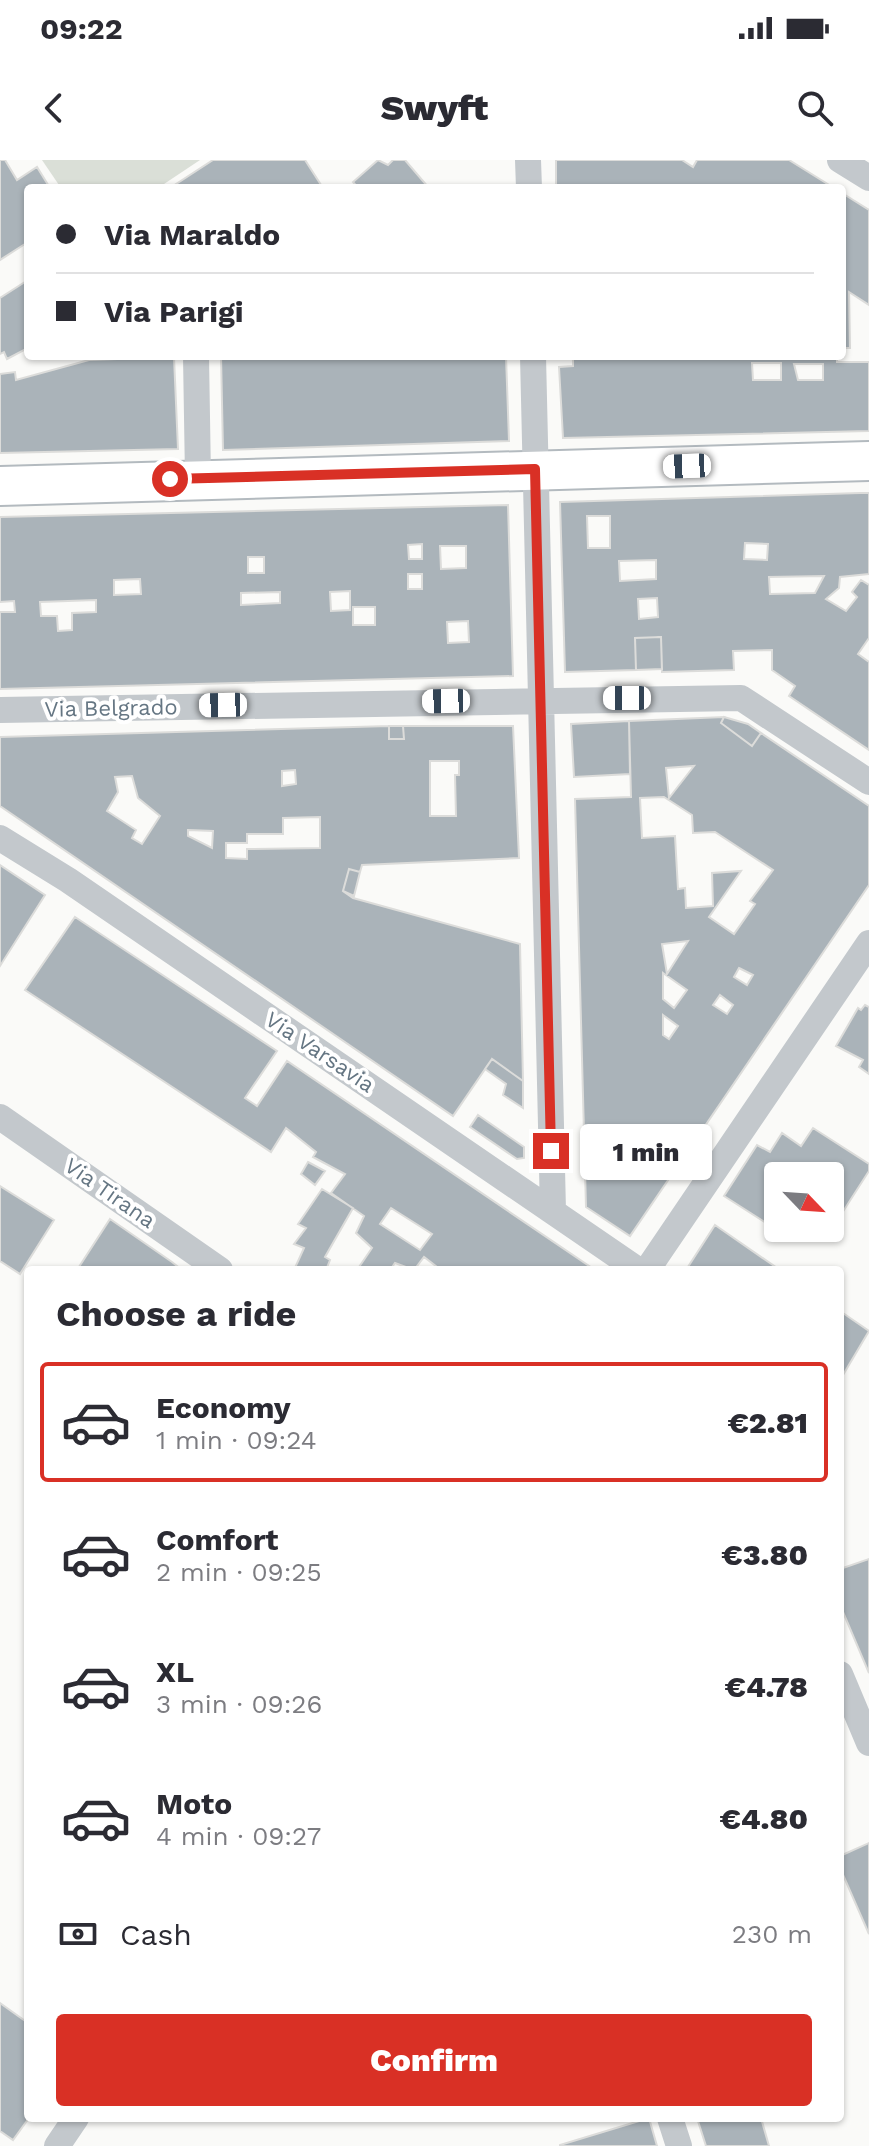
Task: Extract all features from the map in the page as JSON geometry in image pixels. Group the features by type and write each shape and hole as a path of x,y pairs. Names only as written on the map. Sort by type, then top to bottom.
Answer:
{"street":[{"path":"528,160 529,184"},
{"path":"842,160 869,178"},
{"path":"196,360 198,478"},
{"path":"533,360 553,1211"},
{"path":"0,486 869,461"},
{"name":"Via Belgrado","path":"0,710 741,698 869,782"},
{"name":"Via Varsavia","path":"0,838 632,1266"},
{"path":"650,1266 869,943"},
{"name":"Via Tirana","path":"0,1117 214,1266"},
{"path":"844,1684 869,1743"},
{"path":"57,2146 73,2122"},
{"path":"671,2122 679,2146"}],"shaded area":[{"path":"42,160 200,160 164,184 58,184"}],"building":[{"path":"0,160 5,160 17,180 37,167 48,184 24,184 24,245 0,260"},
{"path":"213,160 305,160 320,184 176,184"},
{"path":"378,160 388,165 393,160 405,160 426,184 355,184 353,182"},
{"path":"556,160 682,160 693,167 697,160 789,160 828,184 556,184"},
{"path":"846,196 869,210 869,305 849,292 850,348 846,348"},
{"path":"24,283 24,350 7,359 4,352 0,354 0,298"},
{"path":"89,360 174,360 178,449 0,453 0,374 15,372 16,380"},
{"path":"221,360 506,360 509,441 223,450"},
{"path":"573,360 869,362 869,431 563,438 559,367 573,366","holes":["752,363 781,363 781,380 753,380","794,364 823,364 823,380 798,380"]},
{"path":"869,493 869,574 840,577 839,588 826,599 846,611 857,597 852,592 861,580 869,585 869,638 858,654 869,662 869,750 789,696 795,686 772,670 772,650 733,651 734,670 662,672 661,637 635,638 636,670 565,672 560,502","holes":["587,516 610,516 610,548 588,548","745,543 768,544 767,560 744,559","656,560 656,579 620,581 619,561","824,576 815,593 770,594 769,577","657,598 658,617 639,619 638,599"]},
{"path":"508,505 513,676 0,689 0,612 15,612 14,601 0,602 0,517","holes":["422,544 422,559 409,559 408,545","440,546 466,546 466,568 441,569","248,557 264,557 264,573 248,573","408,574 422,574 422,589 408,589","140,579 141,594 114,595 114,580","350,591 350,610 331,611 330,592","280,592 280,603 241,605 241,593","96,600 96,612 72,613 72,630 58,631 57,616 41,616 40,602","353,607 375,607 375,625 353,625","468,621 469,642 448,643 447,622"]},
{"path":"661,637 662,669 636,670 635,638"},
{"path":"724,717 721,723 752,746 761,733 869,806 869,885 630,1236 586,1207 575,799 631,797 629,721","holes":["694,766 669,798 666,768","664,797 692,815 693,833 715,832 773,870 750,901 755,904 734,934 709,917 741,871 712,873 713,906 686,908 685,888 678,889 675,836 642,838 640,798","688,941 667,974 662,944","739,968 753,975 747,985 734,977","663,973 687,990 674,1008 663,999","720,995 733,1005 727,1014 713,1005","663,1015 678,1026 669,1039 663,1035"]},
{"path":"724,717 748,724 761,733 752,746 721,723"},
{"path":"629,721 630,774 574,777 571,724"},
{"path":"389,726 389,739 404,739 403,726 513,726 519,858 362,865 360,872 349,869 343,891 353,898 520,944 523,1081 492,1059 453,1116 0,806 0,737","holes":["430,761 459,761 459,775 455,775 456,816 430,816","295,770 296,784 282,786 282,771","132,776 138,798 160,816 142,844 132,838 136,830 107,811 118,792 115,777","320,817 320,848 247,849 247,859 226,858 226,843 247,843 247,834 283,834 283,818","188,830 213,831 212,848 188,836"]},
{"path":"389,726 403,726 404,739 389,739"},
{"path":"0,865 45,895 0,966"},
{"path":"349,869 360,872 354,896 343,891"},
{"path":"75,917 277,1051 245,1098 257,1106 287,1061 589,1266 436,1266 424,1257 417,1266 395,1263 393,1266 360,1266 372,1248 356,1233 364,1216 331,1193 345,1174 313,1157 316,1152 286,1128 271,1152 25,990","holes":["391,1208 432,1234 420,1250 380,1224"]},
{"path":"865,1005 869,1007 869,1074 859,1067 863,1060 836,1046 858,1008 861,1010"},
{"path":"492,1059 523,1081 523,1108 503,1095 506,1084 485,1069"},
{"path":"478,1115 524,1147 524,1158 517,1159 470,1127"},
{"path":"813,1128 869,1164 869,1171 844,1210 844,1162 764,1162 764,1222 724,1196 757,1145 770,1152 782,1133 801,1146"},
{"path":"308,1162 325,1171 315,1185 301,1174"},
{"path":"0,1186 54,1220 20,1274 0,1261"},
{"path":"322,1189 353,1208 325,1257 330,1260 328,1266 296,1266 304,1248 294,1244 306,1228 298,1224"},
{"path":"110,1219 177,1266 80,1266"},
{"path":"715,1225 774,1266 689,1266"},
{"path":"844,1314 869,1331 844,1373"},
{"path":"869,1559 869,1673 844,1614 844,1568"},
{"path":"869,1843 869,1934 844,1877 844,1854"},
{"path":"0,2003 24,2020 26,2122 13,2140 0,2131"},
{"path":"636,2122 650,2122 657,2146 560,2146"},
{"path":"698,2122 762,2122 769,2146 706,2146"}],"route":[{"path":"170,479 535,469 551,1151"}]}
